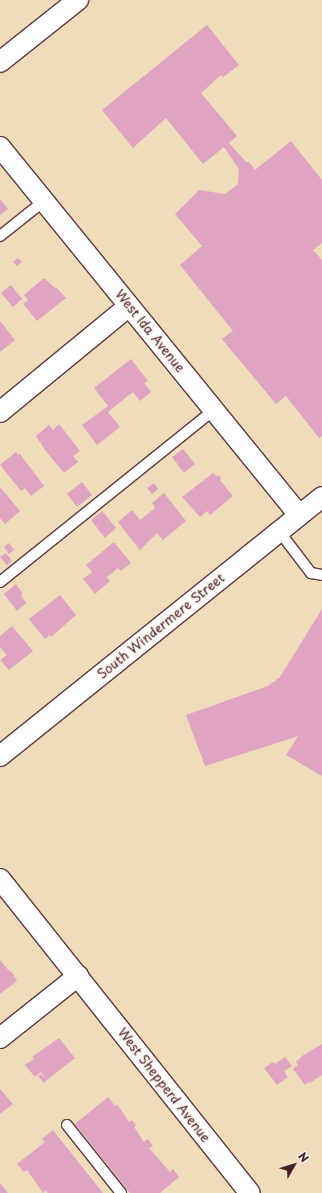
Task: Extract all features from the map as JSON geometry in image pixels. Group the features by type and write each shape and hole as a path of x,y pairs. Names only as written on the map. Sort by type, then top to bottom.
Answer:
{"street":[{"path":"0,62 78,0"},
{"name":"West Ida Avenue","path":"0,147 299,515"},
{"path":"0,412 129,306"},
{"name":"South Windermere Street","path":"0,756 322,497"},
{"name":"West Shepperd Avenue","path":"0,879 250,1193"},
{"path":"0,1038 78,976"}],"lane":[{"path":"0,236 44,201"},
{"path":"0,582 214,410"},
{"path":"279,531 311,574 322,575"},
{"path":"67,1126 121,1193"}],"building":[{"path":"207,25 239,65 223,77 221,75 201,93 237,136 229,143 246,162 249,162 255,170 291,141 322,180 322,243 313,250 322,260 322,436 319,438 286,396 276,404 222,339 233,331 180,265 202,246 175,214 199,190 225,194 238,184 239,169 224,147 203,164 166,118 133,148 102,110"},
{"path":"0,199 8,209 0,215"},
{"path":"18,258 22,262 17,266 13,262"},
{"path":"44,278 55,288 56,287 66,298 37,321 23,304 28,300 24,295"},
{"path":"11,285 22,299 13,307 1,293"},
{"path":"0,321 15,340 0,352"},
{"path":"131,359 148,381 144,383 151,392 140,401 133,392 108,412 120,427 97,445 82,425 108,406 94,388"},
{"path":"59,424 80,451 73,456 78,462 64,473 45,450 36,436 49,425 53,430"},
{"path":"183,449 195,464 184,473 172,457"},
{"path":"16,452 18,455 20,454 44,486 31,496 25,488 21,491 0,465"},
{"path":"213,473 217,477 219,475 221,478 220,480 233,496 210,515 207,511 200,517 182,497"},
{"path":"82,482 92,495 77,507 67,494"},
{"path":"154,483 158,489 152,494 147,488"},
{"path":"0,487 20,511 5,524 0,518"},
{"path":"164,493 186,521 163,540 157,533 140,550 118,522 132,510 140,520 155,508 152,503"},
{"path":"102,511 116,528 105,538 91,520"},
{"path":"114,542 131,563 121,571 118,568 107,577 110,581 95,594 83,579 92,572 86,565"},
{"path":"9,543 14,550 9,554 4,547"},
{"path":"6,553 12,561 7,565 0,557"},
{"path":"16,584 23,594 21,595 26,603 17,611 4,594"},
{"path":"60,595 76,615 51,637 50,635 45,639 29,619"},
{"path":"322,609 322,776 286,755 298,736 205,766 186,715 268,686 280,677"},
{"path":"12,626 33,651 9,670 0,660 7,655 0,647 0,636"},
{"path":"0,960 10,972 11,971 17,981 0,994"},
{"path":"59,1038 75,1058 47,1080 41,1072 35,1077 25,1065 34,1059 32,1057"},
{"path":"322,1044 322,1075 305,1085 293,1069 298,1065 296,1062 302,1056"},
{"path":"285,1057 292,1066 284,1071 288,1077 277,1085 264,1068 273,1062 275,1064"},
{"path":"41,1074 47,1080 44,1083 38,1076"},
{"path":"0,1089 13,1104 0,1114"},
{"path":"108,1097 115,1106 117,1104 129,1122 132,1120 136,1125 134,1127 144,1142 148,1139 153,1146 149,1148 170,1172 173,1169 179,1177 160,1193 130,1193 75,1124"},
{"path":"53,1130 103,1193 48,1193 46,1190 43,1193 27,1170 24,1172 17,1164 45,1142 42,1139"},
{"path":"0,1183 8,1193 0,1193"}]}
